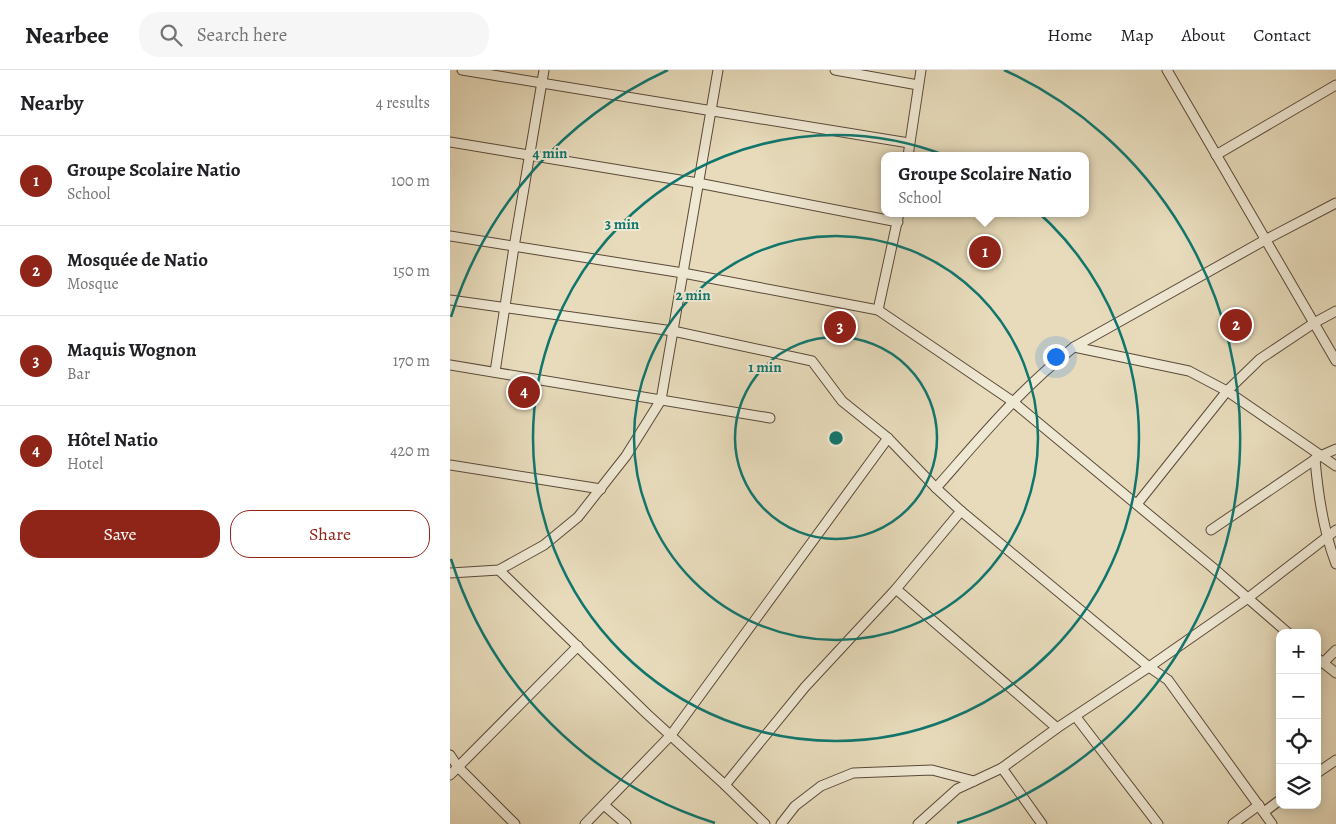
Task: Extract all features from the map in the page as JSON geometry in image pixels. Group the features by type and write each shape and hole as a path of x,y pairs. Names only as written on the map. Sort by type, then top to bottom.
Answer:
{"street":[{"path":"462,70 711,109 909,143"},
{"path":"495,372 544,70"},
{"path":"450,573 499,570 544,545 578,517 601,489 626,456 661,400 718,70"},
{"path":"835,70 918,85"},
{"path":"908,152 921,70"},
{"path":"1167,70 1336,360"},
{"path":"1216,155 1336,85"},
{"path":"450,142 881,215"},
{"path":"936,488 1012,401 1051,365 1074,347 1265,240 1336,203"},
{"path":"878,310 899,218"},
{"path":"450,236 683,273 878,310 1012,401 1137,504 1283,629"},
{"path":"450,300 672,331 812,361 842,401 888,438 961,511 1168,680 1272,824"},
{"path":"1137,504 1227,391 1260,359 1336,311"},
{"path":"1074,347 1189,371 1227,391 1317,458 1336,466"},
{"path":"450,365 770,418"},
{"path":"585,824 671,736 888,438"},
{"path":"1210,530 1317,458 1336,449"},
{"path":"1317,458 1318,491 1327,536 1336,564"},
{"path":"450,465 601,489"},
{"path":"725,784 805,687 896,589 961,511"},
{"path":"918,824 957,789 1002,768 1057,728 1150,667 1248,598 1336,530"},
{"path":"499,570 765,824"},
{"path":"896,589 1057,728"},
{"path":"450,775 578,646"},
{"path":"1321,659 1336,650"},
{"path":"1321,661 1336,674"},
{"path":"1076,717 1158,824"},
{"path":"450,755 458,767 515,824"},
{"path":"1321,771 1336,760"},
{"path":"1002,768 1042,824"},
{"path":"781,824 795,806 821,786 854,773 932,770 974,781"},
{"path":"1233,824 1276,802"},
{"path":"604,805 626,824"}],"place":[{"name":"Groupe Scolaire Natio","path":"985,252"},
{"name":"Mosquée de Natio","path":"1236,325"},
{"name":"Maquis Wognon","path":"840,327"},
{"name":"Hôtel Natio","path":"524,392"}]}
